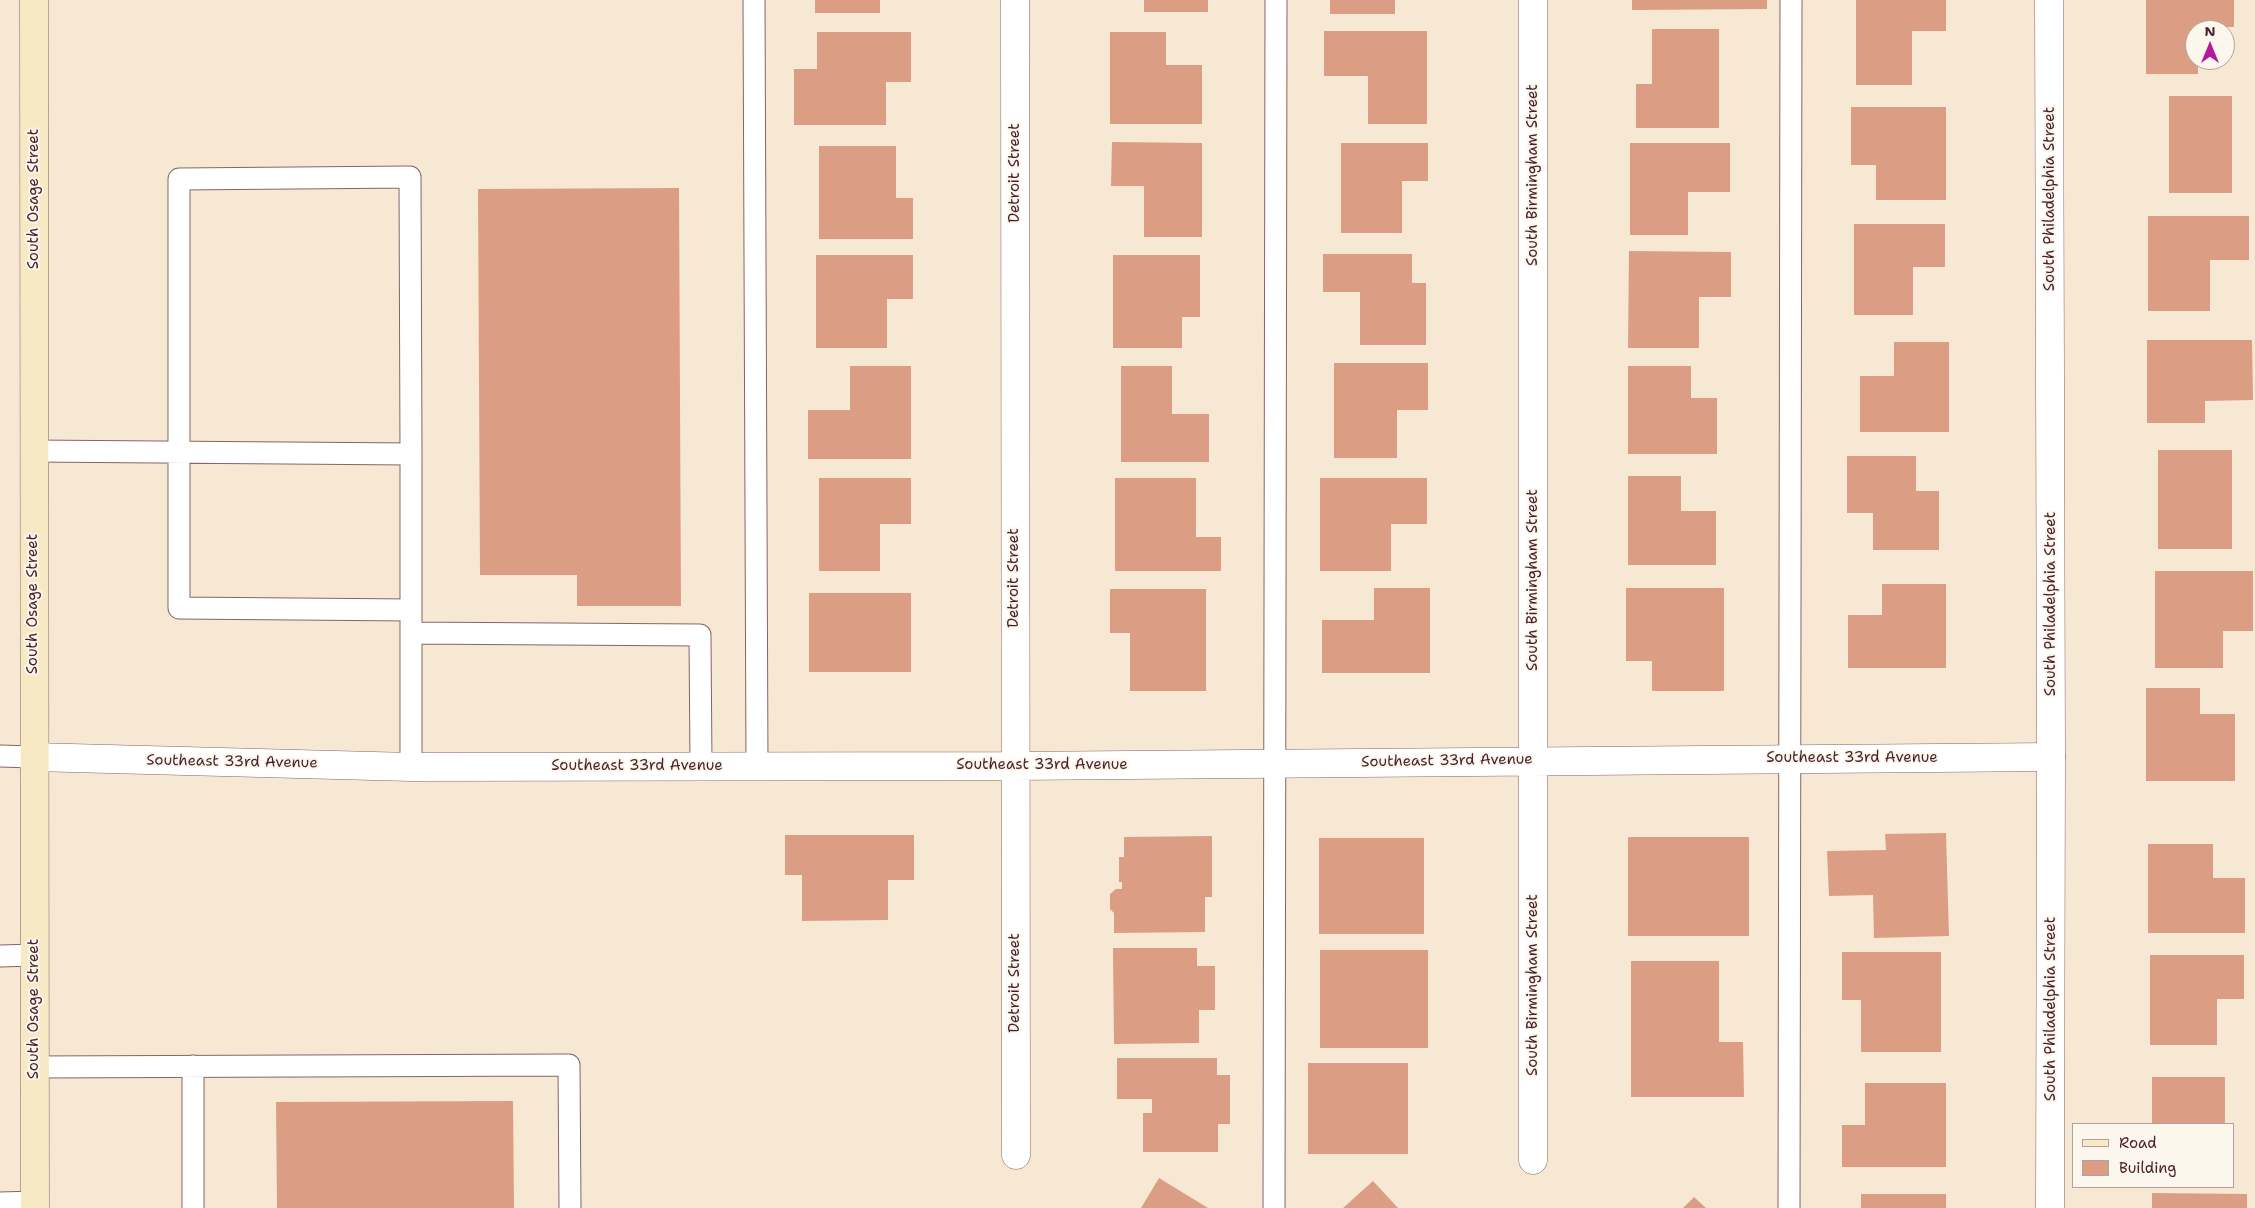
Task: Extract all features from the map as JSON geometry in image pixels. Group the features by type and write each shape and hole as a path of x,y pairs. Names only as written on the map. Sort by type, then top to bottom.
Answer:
{"main road":[{"name":"South Osage Street","path":"34,0 33,757 35,1205"}],"street":[{"name":"Detroit Street","path":"1015,0 1014,766 1016,1155"},
{"name":"South Birmingham Street","path":"1533,0 1533,1160"},
{"name":"South Philadelphia Street","path":"2049,0 2050,1208"},
{"name":"Southeast 33rd Avenue","path":"33,757 410,767 1014,766 2051,756"}],"lane":[{"path":"754,0 757,766"},
{"path":"1274,1208 1276,0"},
{"path":"1789,1208 1791,0"},
{"path":"410,610 179,608 179,180 410,177 411,454 410,767"},
{"path":"34,452 411,454"},
{"path":"410,633 700,635 701,766"},
{"path":"0,756 33,757"},
{"path":"0,956 34,955"},
{"path":"34,1067 569,1065 570,1208"},
{"path":"193,1066 194,1208"},
{"path":"0,1203 35,1205"}],"building":[{"path":"815,0 880,0 880,13 815,13"},
{"path":"1144,0 1208,0 1208,12 1144,12"},
{"path":"1330,0 1395,0 1395,14 1330,14"},
{"path":"1632,0 1767,0 1767,9 1632,10"},
{"path":"1856,0 1946,0 1946,31 1912,31 1912,85 1856,85"},
{"path":"2146,0 2234,0 2234,20 2185,20 2185,70 2198,70 2198,74 2146,74"},
{"path":"1652,29 1719,29 1719,128 1636,128 1636,84 1652,84"},
{"path":"1324,31 1427,31 1427,124 1368,124 1368,76 1324,76"},
{"path":"817,32 911,32 911,82 886,82 886,125 794,125 794,69 817,69"},
{"path":"1110,32 1166,32 1166,65 1202,65 1202,124 1110,124"},
{"path":"2169,96 2232,96 2232,193 2169,193"},
{"path":"1851,107 1946,107 1946,200 1876,200 1876,165 1851,165"},
{"path":"1112,142 1202,143 1202,237 1144,237 1144,186 1111,186"},
{"path":"1341,143 1428,143 1428,181 1402,181 1402,233 1341,233"},
{"path":"1630,143 1730,143 1730,192 1688,192 1688,235 1630,235"},
{"path":"819,146 896,146 896,198 913,198 913,239 819,239"},
{"path":"679,188 681,606 577,606 577,575 480,575 478,189"},
{"path":"2148,216 2249,216 2249,260 2210,260 2210,311 2148,311"},
{"path":"1854,224 1945,224 1945,267 1913,267 1913,315 1854,315"},
{"path":"1629,251 1731,252 1731,297 1699,297 1699,348 1628,348"},
{"path":"1323,254 1412,254 1412,283 1426,283 1426,345 1360,345 1360,292 1323,292"},
{"path":"816,255 913,255 913,299 887,299 887,348 816,348"},
{"path":"1113,255 1200,255 1200,317 1182,317 1182,348 1113,348"},
{"path":"2147,340 2252,340 2253,400 2205,401 2205,423 2147,423"},
{"path":"1894,342 1949,342 1949,432 1860,432 1860,376 1894,376"},
{"path":"1334,363 1428,363 1428,410 1397,410 1397,458 1334,458"},
{"path":"850,366 911,366 911,459 808,459 808,410 850,410"},
{"path":"1121,366 1172,366 1172,414 1209,414 1209,462 1121,462"},
{"path":"1628,366 1691,366 1691,398 1717,398 1717,454 1628,454"},
{"path":"2158,450 2232,450 2232,549 2158,549"},
{"path":"1847,456 1916,456 1916,491 1939,491 1939,550 1873,550 1873,513 1847,513"},
{"path":"1628,476 1681,476 1681,511 1716,511 1716,565 1628,565"},
{"path":"819,478 911,478 911,524 880,524 880,571 819,571"},
{"path":"1115,478 1196,478 1196,537 1221,537 1221,571 1115,571"},
{"path":"1320,478 1427,478 1427,524 1391,524 1391,571 1320,571"},
{"path":"2155,571 2253,571 2253,631 2223,631 2223,668 2155,668"},
{"path":"1882,584 1946,584 1946,668 1848,668 1848,615 1882,615"},
{"path":"1374,588 1430,588 1430,673 1322,673 1322,620 1374,620"},
{"path":"1626,588 1724,588 1724,691 1652,691 1652,661 1626,661"},
{"path":"1110,589 1206,589 1206,691 1130,691 1130,633 1110,633"},
{"path":"809,593 911,593 911,672 809,672"},
{"path":"2146,688 2200,688 2200,714 2235,714 2235,781 2146,781"},
{"path":"1946,833 1949,936 1874,938 1873,895 1829,896 1827,851 1886,850 1885,834"},
{"path":"785,835 914,835 914,880 888,880 888,920 802,921 802,875 785,875"},
{"path":"1212,836 1212,897 1205,897 1205,932 1114,933 1114,913 1110,909 1110,894 1116,889 1122,889 1122,882 1119,882 1119,857 1124,857 1124,837"},
{"path":"1628,837 1749,837 1749,936 1628,936"},
{"path":"1319,838 1424,838 1424,934 1319,934"},
{"path":"2148,844 2213,844 2213,878 2245,878 2245,933 2148,933"},
{"path":"1113,948 1197,948 1197,966 1215,966 1215,1010 1199,1010 1199,1043 1114,1044"},
{"path":"1320,950 1428,950 1428,1048 1320,1048"},
{"path":"1842,952 1941,952 1941,1052 1861,1052 1861,1000 1842,1000"},
{"path":"2150,955 2244,955 2244,999 2217,999 2217,1045 2150,1045"},
{"path":"1631,961 1719,961 1719,1042 1743,1042 1744,1097 1631,1097"},
{"path":"1117,1058 1217,1058 1217,1075 1230,1075 1230,1124 1218,1124 1218,1152 1143,1152 1143,1113 1152,1113 1152,1099 1117,1099"},
{"path":"1308,1063 1408,1063 1408,1154 1308,1154"},
{"path":"2152,1077 2225,1077 2225,1123 2152,1123"},
{"path":"1865,1083 1946,1083 1946,1167 1842,1167 1842,1125 1865,1125"},
{"path":"513,1101 514,1208 277,1208 276,1102"},
{"path":"1159,1178 1208,1208 1141,1208"},
{"path":"1373,1181 1398,1208 1343,1208"},
{"path":"2152,1193 2247,1194 2247,1208 2152,1208"},
{"path":"1861,1194 1946,1194 1946,1208 1861,1208"},
{"path":"1694,1197 1706,1208 1683,1208"}]}
